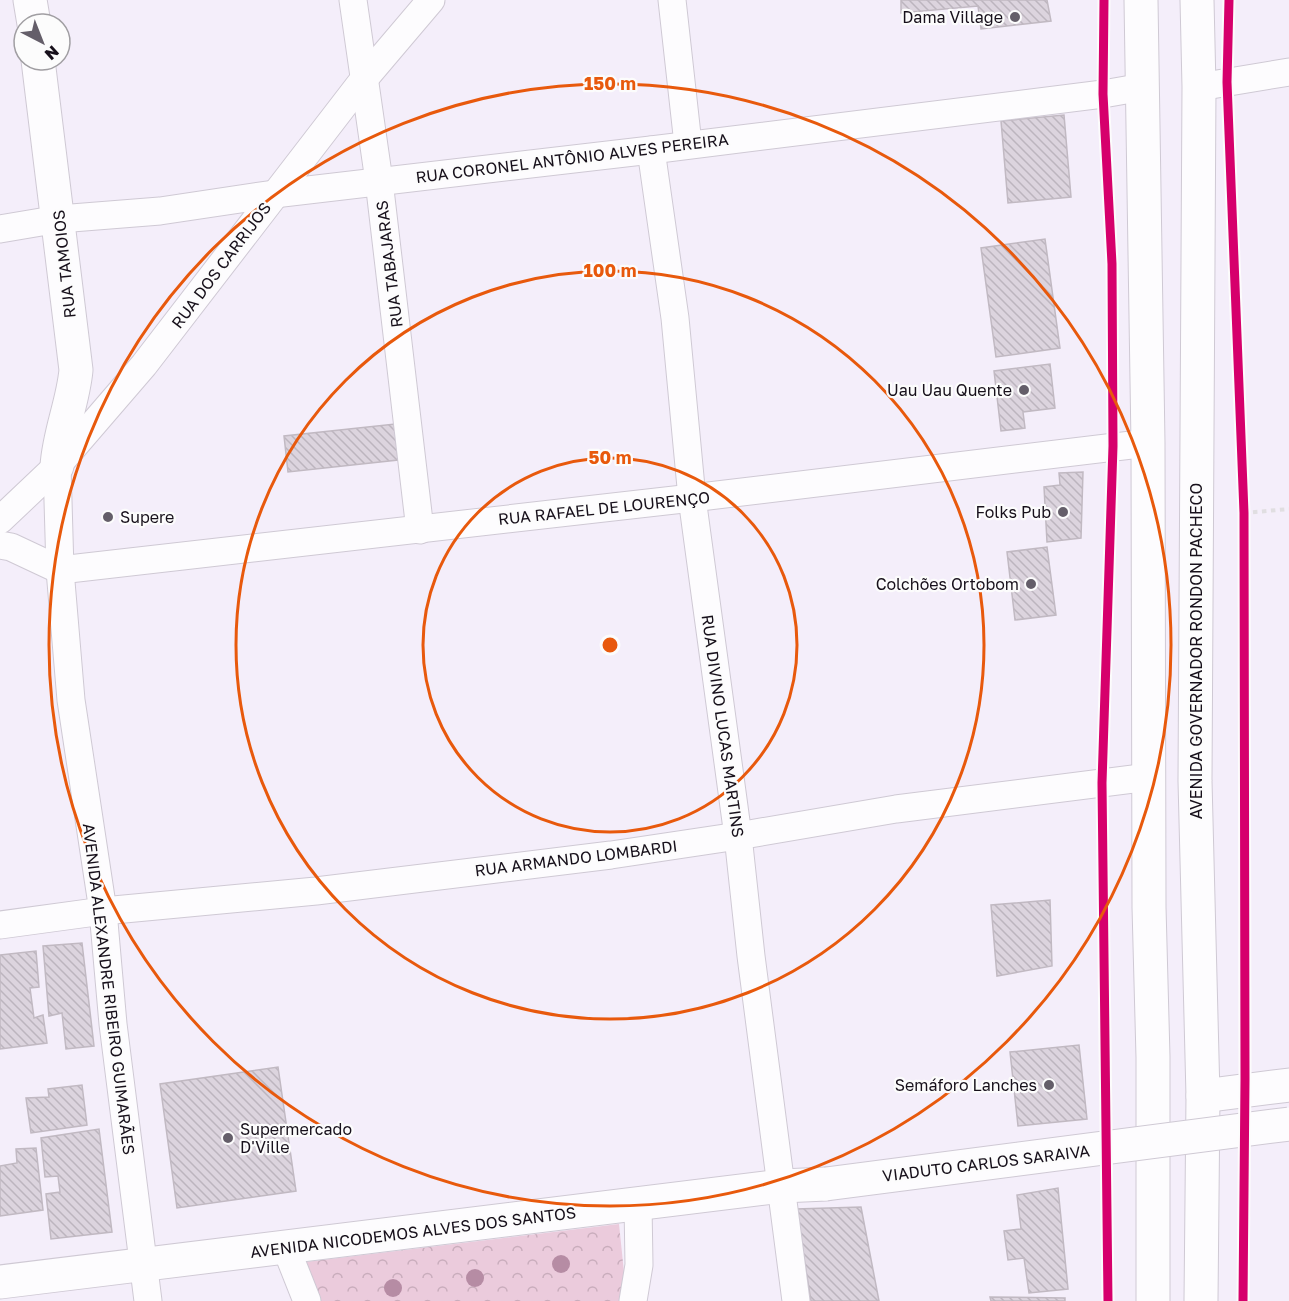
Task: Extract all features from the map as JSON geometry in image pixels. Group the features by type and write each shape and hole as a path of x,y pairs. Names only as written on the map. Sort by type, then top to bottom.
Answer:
{"main road":[{"path":"1141,0 1148,442 1153,1301"},
{"name":"AVENIDA GOVERNADOR RONDON PACHECO","path":"1197,0 1195,781 1203,1096 1201,1301"},
{"name":"RUA TAMOIOS","path":"40,72 76,370 70,410 58,444 57,466"},
{"path":"1203,1096 1289,1084"},
{"name":"VIADUTO CARLOS SARAIVA","path":"826,1184 1289,1125"},
{"name":"AVENIDA NICODEMOS ALVES DOS SANTOS","path":"0,1282 782,1186 826,1184"}],"street":[{"name":"RUA TABAJARAS","path":"353,0 379,181 420,530"},
{"name":"RUA DOS CARRIJOS","path":"0,520 57,466 144,365 364,79 431,0"},
{"path":"672,0 688,144"},
{"path":"1198,87 1289,72"},
{"name":"RUA CORONEL ANTÔNIO ALVES PEREIRA","path":"0,229 59,219 160,211 274,194 651,150 1103,94 1143,87"},
{"name":"RUA DIVINO LUCAS MARTINS","path":"651,150 675,318 692,498 738,836 751,956 796,1301"},
{"name":"RUA RAFAEL DE LOURENÇO","path":"60,570 692,498 1148,442"},
{"name":"AVENIDA ALEXANDRE RIBEIRO GUIMARÃES","path":"57,466 60,570 71,700 103,911 113,1024 148,1301"},
{"path":"0,545 11,547 60,570"},
{"name":"RUA ARMANDO LOMBARDI","path":"0,925 103,911 327,889 611,855 896,809 1149,777"},
{"path":"633,1301 639,1265 638,1204"},
{"path":"286,1248 307,1301"}],"path":[{"path":"1243,501 1244,525"},
{"path":"1244,513 1289,509"}],"green space":[{"path":"619,1224 627,1301 317,1301 305,1262"}],"building":[{"name":"Dama Village","path":"901,0 1047,0 1051,21 981,29 978,6 901,13"},
{"path":"1064,115 1071,197 1008,203 1001,121"},
{"path":"1045,239 1060,348 996,357 981,248"},
{"name":"Uau Uau Quente","path":"1050,364 1055,408 1023,412 1025,428 1001,431 994,371"},
{"path":"395,424 398,460 288,472 284,436"},
{"name":"Folks Pub","path":"1083,472 1081,538 1047,542 1044,487 1060,485 1059,473"},
{"name":"Colchões Ortobom","path":"1047,547 1056,615 1015,620 1007,552"},
{"path":"1050,900 1052,966 997,976 991,905"},
{"path":"82,943 94,1046 66,1049 62,1013 49,1016 43,946"},
{"path":"36,951 39,987 30,988 34,1018 43,1015 47,1043 0,1049 0,955"},
{"name":"Semáforo Lanches","path":"1079,1045 1087,1119 1018,1126 1010,1052"},
{"name":"Supermercado D'Ville","path":"278,1067 296,1191 177,1208 160,1084"},
{"path":"82,1085 87,1125 31,1133 26,1098 49,1097 48,1089"},
{"path":"99,1129 112,1232 51,1239 46,1194 60,1192 58,1176 45,1177 41,1138"},
{"path":"36,1148 43,1210 0,1216 0,1166 17,1163 16,1149"},
{"path":"1058,1188 1068,1289 1029,1293 1024,1258 1008,1260 1004,1231 1021,1229 1017,1195"},
{"path":"861,1207 879,1301 811,1301 796,1209"},
{"path":"990,1297 1065,1298 1065,1301 991,1301"}],"cycle path":[{"path":"1104,0 1103,94 1112,264 1113,446 1102,783 1108,1301"},
{"path":"1229,0 1227,82 1244,513 1243,1301"}],"place":[{"name":"Dama Village","path":"1015,17"},
{"name":"Uau Uau Quente","path":"1024,390"},
{"name":"Folks Pub","path":"1063,512"},
{"name":"Supere","path":"108,517"},
{"name":"Colchões Ortobom","path":"1031,584"},
{"name":"Semáforo Lanches","path":"1049,1085"},
{"name":"Supermercado D'Ville","path":"228,1138"}]}
